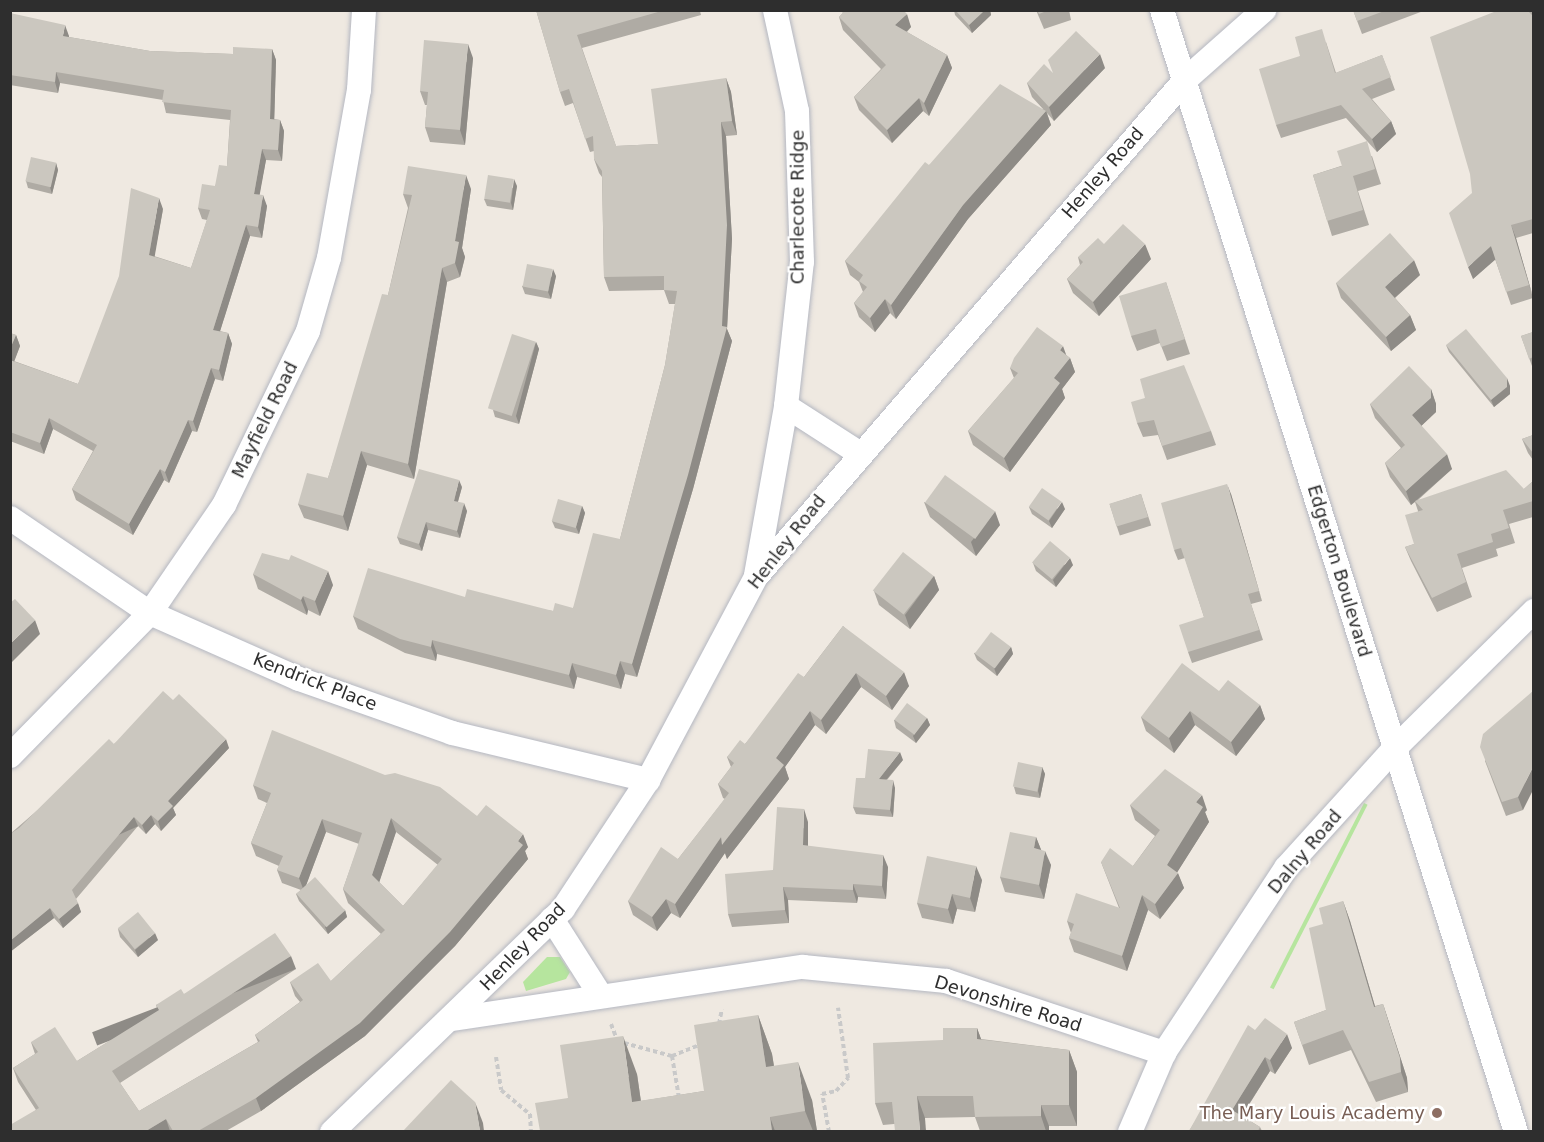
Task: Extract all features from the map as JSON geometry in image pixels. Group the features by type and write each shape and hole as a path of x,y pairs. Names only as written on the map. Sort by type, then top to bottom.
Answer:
{"street":[{"name":"Mayfield Road","path":"10,756 150,613 224,505 308,331 329,258 359,90 364,10"},
{"name":"Charlecote Ridge","path":"756,577 786,406 802,261 797,111 776,10"},
{"name":"Edgerton Boulevard","path":"1162,10 1516,1131"},
{"name":"Henley Road","path":"333,1131 453,1019 552,919 648,780 756,577 859,453 1185,80 1264,10"},
{"path":"786,406 859,453"},
{"name":"Kendrick Place","path":"10,518 150,613 299,679 452,733 648,780"},
{"name":"Dalny Road","path":"1130,1131 1164,1053 1287,868 1394,750 1533,611"},
{"path":"552,919 599,993"},
{"name":"Devonshire Road","path":"453,1019 599,993 803,966 946,981 1164,1053"}],"path":[{"path":"829,1131 822,1094 836,1091 848,1078 838,1008"},
{"path":"718,1032 722,1009"},
{"path":"611,1024 618,1041 672,1056 709,1039"},
{"path":"672,1056 681,1110"},
{"path":"496,1057 501,1090 530,1114 531,1131"}],"green space":[{"path":"1364,803 1368,805 1274,989 1270,987"},
{"path":"547,957 560,957 570,972 566,979 526,991 523,982"}],"building":[{"path":"536,10 665,10 577,35 616,146 658,144 651,89 726,78 732,121 721,122 727,225 722,326 727,327 688,475 632,664 620,661 616,675 572,663 569,675 432,640 431,647 400,639 353,616 368,568 465,597 467,589 553,611 555,603 573,608 593,533 620,539 665,365 677,291 664,290 664,276 604,277 602,171 594,159 593,136 585,139 569,89 560,92"},
{"path":"845,10 903,10 907,14 895,25 947,55 924,103 919,98 887,130 854,97 886,65 839,17"},
{"path":"955,10 985,10 969,25"},
{"path":"1037,10 1049,10 1039,14"},
{"path":"1353,10 1387,10 1357,21"},
{"path":"1499,10 1527,10 1533,16 1533,219 1511,225 1529,285 1506,292 1491,246 1468,267 1449,213 1472,193 1470,174 1430,37"},
{"path":"10,13 65,25 63,36 150,51 233,54 233,47 272,49 270,119 280,120 278,150 262,149 254,194 263,195 258,227 246,225 213,330 228,333 219,370 211,368 193,421 188,420 165,472 160,469 129,524 72,489 97,445 49,418 40,443 10,432 10,360 78,384 119,276 131,188 159,198 149,255 191,268 210,210 198,208 202,184 215,186 219,165 227,166 231,110 162,102 164,90 56,72 55,82 10,75"},
{"path":"1322,29 1335,73 1382,55 1391,77 1362,89 1391,121 1372,139 1341,105 1276,125 1259,69 1300,56 1295,37"},
{"path":"1076,31 1100,54 1049,107 1027,83 1044,64 1053,73 1048,60"},
{"path":"424,40 468,44 460,130 425,127 428,92 420,91"},
{"path":"1000,84 1046,111 963,205 891,305 885,299 870,318 854,303 867,287 859,281 863,275 845,261 925,162 929,165"},
{"path":"1367,141 1375,169 1353,176 1363,210 1327,221 1313,175 1342,166 1337,151"},
{"path":"31,157 56,163 51,187 25,181"},
{"path":"408,166 466,175 455,241 459,242 455,263 442,268 408,464 361,451 343,516 298,504 307,473 328,478 382,294 388,295 412,195 403,194"},
{"path":"488,175 514,179 510,203 484,199"},
{"path":"1123,224 1145,244 1093,302 1067,279 1083,262 1078,257 1098,238 1104,244"},
{"path":"1390,233 1414,260 1385,287 1410,315 1386,337 1336,283"},
{"path":"527,264 553,269 548,292 523,287"},
{"path":"1166,282 1185,339 1161,347 1156,329 1131,336 1119,296"},
{"path":"1037,327 1063,346 1060,350 1070,358 1054,378 1060,383 1004,458 968,431 1018,373 1010,368 1014,358"},
{"path":"1466,329 1507,378 1507,387 1491,400 1446,345"},
{"path":"1533,332 1533,357 1529,359 1521,336"},
{"path":"10,333 16,335 10,349"},
{"path":"512,334 536,342 512,416 488,408"},
{"path":"1184,365 1211,431 1162,446 1154,420 1137,423 1131,402 1145,398 1140,379"},
{"path":"1409,366 1431,389 1431,398 1412,415 1447,454 1406,491 1385,463 1405,445 1370,404"},
{"path":"1533,435 1533,453 1522,439"},
{"path":"419,469 459,480 454,501 464,503 457,531 426,522 419,544 397,537"},
{"path":"1506,470 1524,489 1533,481 1533,501 1503,510 1509,528 1491,534 1493,542 1457,554 1466,582 1432,598 1405,547 1414,544 1405,515 1423,510 1415,501"},
{"path":"945,475 995,511 975,539 925,503"},
{"path":"1227,484 1259,591 1248,594 1259,630 1188,652 1179,625 1204,617 1181,548 1174,550 1161,503"},
{"path":"1042,488 1062,502 1048,521 1029,507"},
{"path":"1141,494 1148,517 1116,527 1109,504"},
{"path":"558,499 582,506 576,528 552,521"},
{"path":"1050,541 1070,558 1052,579 1032,562"},
{"path":"903,552 934,576 904,615 873,591"},
{"path":"262,553 289,560 291,555 328,571 315,601 303,596 301,600 253,574"},
{"path":"15,599 35,620 10,644 10,603"},
{"path":"843,626 904,672 886,696 856,673 821,720 810,711 776,758 784,765 722,845 721,837 675,904 666,899 652,917 628,901 661,847 678,859 729,793 718,784 734,763 727,757 740,740 745,744 798,673 804,677"},
{"path":"991,632 1011,647 995,669 975,654"},
{"path":"1182,663 1219,691 1228,680 1260,705 1231,742 1190,711 1169,738 1141,717"},
{"path":"163,691 173,700 179,694 226,739 168,801 173,806 158,821 151,815 142,825 134,817 72,890 78,903 59,919 50,908 10,941 10,834 19,828 109,739 114,744"},
{"path":"1533,691 1533,767 1518,797 1502,802 1480,747 1483,734"},
{"path":"907,703 927,718 914,735 894,720"},
{"path":"272,730 385,775 395,773 440,787 477,816 486,805 523,834 518,841 523,845 450,932 360,1023 256,1098 198,1131 173,1131 166,1119 146,1131 10,1131 10,1125 39,1108 13,1068 38,1052 31,1042 55,1027 77,1061 159,1010 156,1005 181,989 184,994 275,933 291,956 112,1071 139,1111 260,1041 255,1035 303,1000 290,982 318,963 331,981 385,930 343,889 362,833 322,819 299,878 277,870 283,856 251,843 271,793 253,785","holes":["391,818 442,859 403,906 372,875"]},
{"path":"868,749 900,752 879,779 893,780 890,810 853,807 856,778 865,778"},
{"path":"1018,762 1042,767 1037,792 1013,786"},
{"path":"1165,769 1202,795 1196,802 1203,807 1167,865 1178,873 1155,904 1142,895 1122,956 1069,938 1074,924 1067,921 1076,893 1120,908 1101,862 1110,848 1133,866 1160,830 1130,805"},
{"path":"777,807 804,809 803,845 883,855 882,886 853,884 853,890 783,887 785,910 728,914 725,874 773,870"},
{"path":"1010,832 1036,837 1034,848 1045,851 1039,885 1000,877"},
{"path":"927,856 976,866 970,898 952,894 948,909 917,903"},
{"path":"315,877 345,910 327,927 296,894"},
{"path":"1343,901 1374,1007 1383,1004 1400,1058 1401,1072 1369,1082 1343,1030 1302,1045 1294,1022 1326,1010 1309,928 1323,924 1319,908"},
{"path":"138,912 155,933 135,949 118,928"},
{"path":"758,1015 766,1067 798,1062 805,1111 770,1117 772,1131 540,1131 535,1103 568,1098 560,1045 623,1036 632,1102 672,1096 704,1091 694,1025"},
{"path":"1265,1018 1287,1034 1270,1060 1265,1057 1232,1110 1260,1127 1258,1131 1189,1131 1248,1025 1255,1030"},
{"path":"943,1028 977,1028 977,1039 1069,1050 1069,1105 1041,1105 1041,1116 975,1117 973,1096 917,1096 920,1131 895,1131 892,1102 875,1103 873,1043 943,1040"},
{"path":"451,1080 475,1102 480,1131 403,1131"}],"place":[{"name":"The Mary Louis Academy","path":"1437,1113"}]}
